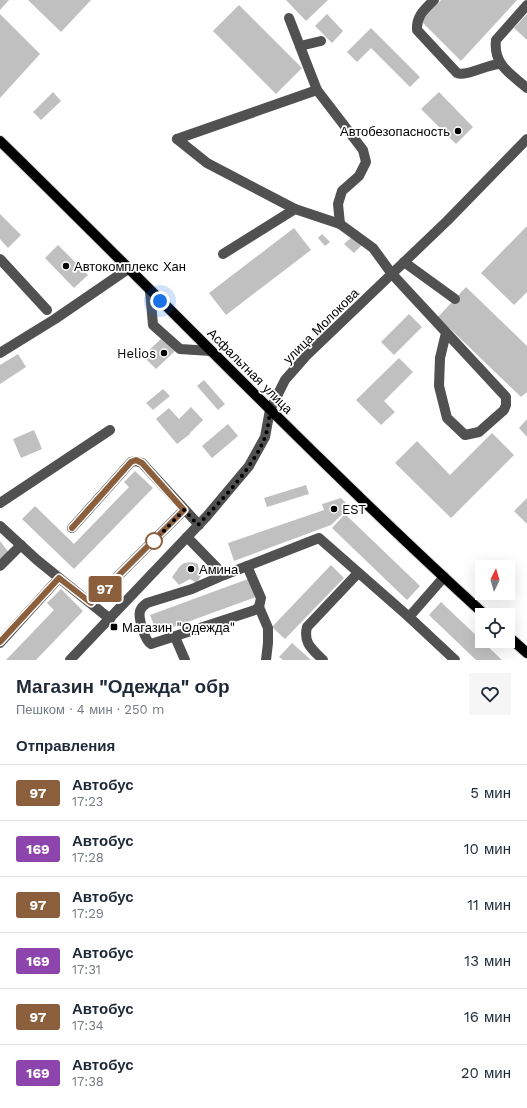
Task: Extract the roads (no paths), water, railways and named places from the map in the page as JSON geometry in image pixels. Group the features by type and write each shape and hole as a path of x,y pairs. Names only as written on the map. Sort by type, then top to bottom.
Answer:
{"main road":[{"name":"Асфальтная улица","path":"0,141 270,410 477,608"},
{"path":"515,642 527,653"}],"street":[{"path":"434,0 418,17 416,23 417,30 456,73 462,74 489,65 500,64"},
{"path":"527,5 496,40 495,51 500,64 527,88"},
{"path":"289,18 317,90 363,150 366,162 359,176 342,191 338,204 340,224"},
{"path":"300,46 321,41"},
{"path":"317,90 177,138 207,163 295,208 340,224 373,248 392,274 506,397 506,405 504,410 479,432 465,435 447,418 439,386 440,358 446,333"},
{"name":"улица Молокова","path":"70,660 187,537 250,466 265,437 270,410 285,380 306,356 447,221 527,139"},
{"path":"223,254 295,208"},
{"path":"0,259 47,310"},
{"path":"404,262 455,299"},
{"path":"0,353 54,319 128,269"},
{"path":"150,291 153,325 180,348 211,351"},
{"path":"0,503 110,430"},
{"path":"72,528 131,462 136,460 142,463 198,525"},
{"path":"91,603 184,510"},
{"path":"0,526 59,578 110,619"},
{"path":"187,537 224,575"},
{"path":"259,607 255,610 152,644 148,642 146,638 140,616 140,611 147,603 192,589 319,538 410,617 455,660"},
{"path":"0,566 21,545"},
{"path":"247,566 261,598 259,607 268,628 266,660"},
{"path":"323,660 311,648 306,639 305,634 307,626 358,573"},
{"path":"410,617 444,577"},
{"path":"0,642 59,578"},
{"path":"175,637 185,660"}],"place":[{"name":"Автобезопасность","path":"458,131"},
{"name":"Автокомплекс Хан","path":"66,266"},
{"name":"Helios","path":"164,353"},
{"name":"EST","path":"334,509"},
{"name":"Амина","path":"191,569"},
{"name":"Магазин \"Одежда\"","path":"114,627"}]}
